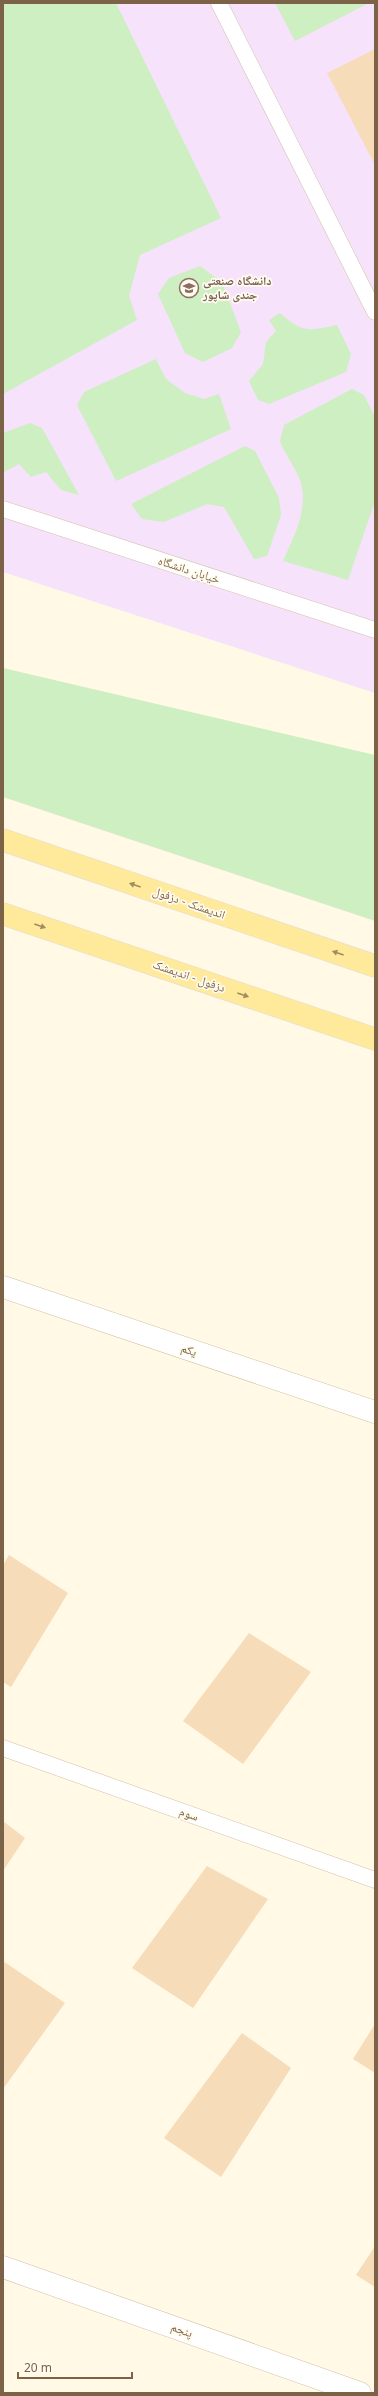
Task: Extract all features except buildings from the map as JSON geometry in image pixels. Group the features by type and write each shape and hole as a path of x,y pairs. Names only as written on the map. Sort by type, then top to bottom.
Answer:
{"main road":[{"name":"اندیمشک - دزفول","path":"3,840 375,966"},
{"name":"دزفول - اندیمشک","path":"3,914 375,1039"}],"street":[{"name":"یکم","path":"3,1287 375,1412"},
{"name":"پنجم","path":"3,2267 360,2393"}],"lane":[{"path":"220,3 375,312"},
{"name":"خیابان دانشگاه","path":"3,509 375,630"},
{"name":"سوم","path":"3,1748 375,1880"}],"shaded area":[{"name":"دانشگاه صنعتی جندی شاپور","path":"3,3 375,3 375,693 3,572"}],"green space":[{"path":"3,3 116,3 221,218 140,255 129,296 137,320 3,394"},
{"path":"275,3 369,3 295,41"},
{"path":"200,266 222,282 241,332 232,348 203,362 185,353 158,294 169,278"},
{"path":"280,313 294,324 306,329 337,325 351,354 346,372 269,404 258,400 249,381 263,364 266,342 276,331 269,320"},
{"path":"156,359 166,379 185,393 204,399 219,394 231,429 116,481 77,405 84,392"},
{"path":"352,389 364,395 375,417 375,501 348,580 283,561 299,523 303,503 303,493 299,478 280,441 284,425"},
{"path":"30,423 42,428 79,495 61,490 46,472 31,477 19,464 4,472 3,433"},
{"path":"245,446 255,451 279,498 281,515 267,556 254,559 224,507 207,504 164,522 142,519 131,504"},
{"path":"3,668 375,755 375,921 3,797"}],"place":[{"name":"دانشگاه صنعتی جندی شاپور","path":"189,288"}]}
